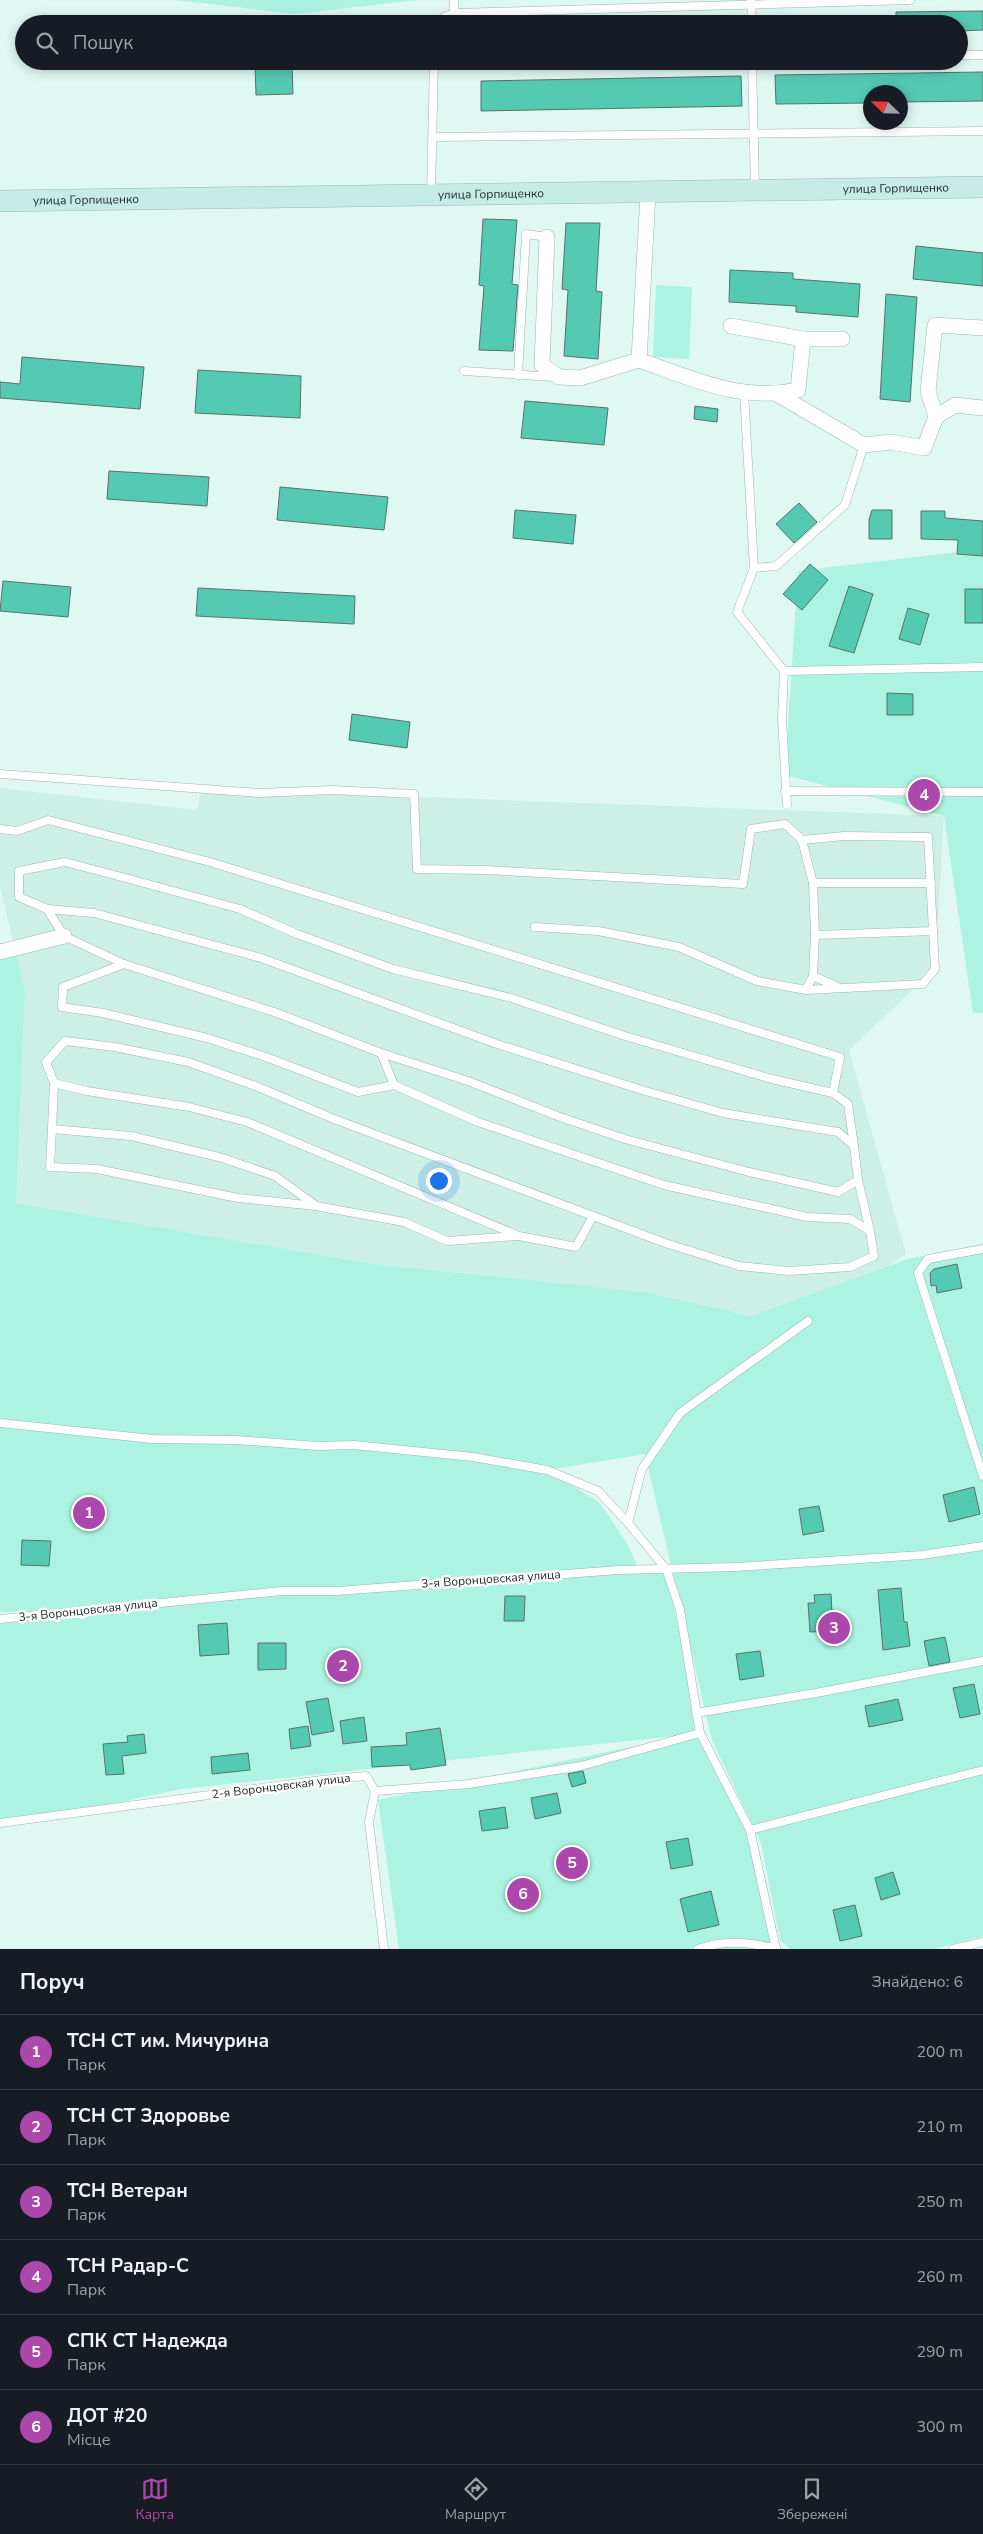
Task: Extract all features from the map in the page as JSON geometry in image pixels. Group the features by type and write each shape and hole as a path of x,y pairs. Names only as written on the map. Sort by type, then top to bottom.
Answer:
{"main road":[{"name":"улица Горпищенко","path":"0,201 983,187"}],"street":[{"path":"639,360 648,193"},
{"path":"547,237 542,365 559,377 580,378 599,370 639,360 727,390 777,394 798,390 803,339"},
{"path":"936,417 928,391 935,325 983,328"},
{"path":"731,326 803,339 842,338"},
{"path":"777,394 864,445 891,442 924,448 936,417 955,405 983,408"},
{"path":"0,952 64,936"}],"lane":[{"path":"454,0 454,13"},
{"path":"449,15 454,13 751,2 910,0"},
{"path":"751,2 752,15"},
{"path":"968,55 983,55"},
{"path":"430,196 434,70"},
{"path":"752,70 756,190"},
{"path":"433,137 983,131"},
{"path":"518,375 526,234 547,237"},
{"path":"464,372 559,377"},
{"path":"744,392 754,568 738,612 784,671 782,720 787,805"},
{"path":"754,568 776,566 845,505 864,445"},
{"path":"784,671 983,667"},
{"path":"0,774 259,793 332,790 414,794 417,869 485,870 743,884 751,829 785,824 802,840 813,883 815,935 813,976 806,990"},
{"path":"785,791 983,792"},
{"path":"0,830 17,831 48,820 210,862 831,1054 840,1057 834,1093"},
{"path":"535,928 598,931 679,947 757,980 806,990 923,984 935,968 928,837 844,836 802,840"},
{"path":"519,1236 447,1241 404,1222 316,1206 238,1198 97,1169 50,1167 54,1083 46,1062 65,1041 188,1062 665,1243 739,1266 788,1271 850,1267 874,1256 858,1180 854,1146 848,1104 834,1093 772,1079 625,1036 511,998 393,969 297,934 240,909 65,862 19,871 19,897 47,909 94,913 261,958 497,1044 642,1090 723,1113 838,1132 854,1146"},
{"path":"813,883 931,883"},
{"path":"47,909 64,936 124,964 277,1013 380,1053 468,1082 560,1117 634,1141 749,1172 838,1192 858,1180"},
{"path":"815,935 934,931"},
{"path":"124,964 63,988 62,1007 103,1013 207,1038 266,1057 358,1092 394,1085 478,1122 664,1185 807,1217 850,1219 870,1231"},
{"path":"813,976 837,987"},
{"path":"380,1053 394,1085"},
{"path":"54,1083 87,1091 189,1107 247,1122 519,1236 576,1248 593,1216"},
{"path":"52,1129 131,1136 219,1157 275,1176 316,1206"},
{"path":"983,1249 928,1258 918,1273 983,1476"},
{"path":"628,1523 642,1469 680,1413 808,1321"},
{"path":"0,1423 152,1440 236,1440 318,1446 354,1445 473,1457 547,1470 598,1491 628,1523 666,1569 680,1610 700,1733 750,1830 776,1949 744,1942 717,1942 698,1949"},
{"name":"3-я Воронцовская улица","path":"0,1619 273,1591 337,1591 610,1570 666,1569 922,1554 983,1546"},
{"path":"696,1713 816,1693 983,1660"},
{"path":"384,1949 369,1822 375,1791 469,1784 581,1766 700,1733"},
{"path":"750,1830 983,1770"},
{"name":"2-я Воронцовская улица","path":"0,1823 322,1780 366,1776 375,1791"},
{"path":"954,1949 983,1942"}],"shaded area":[{"path":"0,788 197,810 201,789 944,816 935,969 849,1050 906,1254 870,1280 751,1316 645,1292 374,1264 16,1203 25,992 0,886"}],"green space":[{"path":"175,0 418,0 295,14"},
{"path":"656,285 692,287 689,359 653,357"},
{"path":"983,549 983,1013 973,1013 944,816 785,775 798,571"},
{"path":"17,956 25,992 16,1203 374,1264 645,1292 751,1316 908,1259 983,1244 983,1936 934,1949 790,1949 780,1940 761,1843 712,1740 645,1454 547,1470 599,1502 628,1545 639,1570 666,1569 700,1733 750,1830 777,1949 399,1949 378,1800 693,1734 181,1789 0,1828 0,1619 198,1597 185,1596 58,1611 0,1612 0,959"}],"building":[{"path":"983,11 983,30 968,31 968,15 896,15 896,12"},
{"path":"255,70 292,70 293,94 256,95"},
{"path":"983,72 983,101 908,102 908,85 863,85 863,103 776,104 775,75"},
{"path":"741,76 742,106 481,111 481,81"},
{"path":"483,219 517,220 512,284 518,285 513,351 479,350 484,286 479,285"},
{"path":"566,223 600,223 596,291 602,292 598,359 564,356 568,290 562,289"},
{"path":"916,246 983,253 983,286 913,279"},
{"path":"730,270 793,273 793,279 860,284 858,317 796,312 796,306 729,302"},
{"path":"886,294 917,297 910,402 880,399"},
{"path":"22,357 144,367 140,409 0,398 0,382 20,384"},
{"path":"198,370 301,376 300,418 195,413"},
{"path":"525,401 608,408 604,445 521,438"},
{"path":"695,406 718,409 717,422 694,419"},
{"path":"109,471 209,477 207,506 107,499"},
{"path":"280,487 388,497 384,530 277,520"},
{"path":"799,503 817,522 794,543 776,524"},
{"path":"515,510 576,515 573,544 513,538"},
{"path":"872,510 892,510 892,539 869,539 869,520"},
{"path":"921,511 945,511 945,518 983,521 983,556 957,554 958,540 921,539"},
{"path":"810,564 828,580 802,610 783,594"},
{"path":"3,581 71,587 68,617 0,611"},
{"path":"849,586 873,594 854,653 829,646"},
{"path":"198,588 355,596 354,624 196,616"},
{"path":"965,589 983,589 983,623 965,623"},
{"path":"908,608 929,614 920,645 899,639"},
{"path":"887,693 913,694 913,715 887,715"},
{"path":"352,714 410,722 407,748 349,740"},
{"path":"957,1264 962,1288 937,1293 936,1285 931,1286 930,1273 934,1269"},
{"path":"974,1487 980,1514 949,1522 943,1495"},
{"path":"819,1506 824,1531 803,1535 799,1509"},
{"path":"22,1540 51,1541 49,1566 21,1565"},
{"path":"901,1588 904,1622 907,1622 910,1646 883,1650 878,1590"},
{"path":"831,1594 833,1631 810,1632 808,1603 815,1603 814,1595"},
{"path":"505,1596 525,1596 524,1621 504,1621"},
{"path":"227,1623 229,1654 200,1656 198,1625"},
{"path":"945,1637 950,1662 929,1666 924,1641"},
{"path":"258,1643 286,1643 286,1669 258,1670"},
{"path":"760,1651 764,1676 740,1680 736,1654"},
{"path":"974,1684 980,1714 960,1718 953,1688"},
{"path":"328,1698 334,1731 312,1735 306,1702"},
{"path":"898,1699 903,1720 869,1727 865,1706"},
{"path":"364,1717 367,1741 343,1744 340,1721"},
{"path":"308,1726 311,1746 291,1749 289,1729"},
{"path":"440,1728 446,1765 411,1770 410,1765 372,1767 371,1747 407,1745 406,1733"},
{"path":"144,1734 146,1753 122,1756 124,1774 106,1775 103,1744 128,1742 127,1736"},
{"path":"248,1753 250,1770 212,1774 211,1757"},
{"path":"583,1771 586,1783 572,1787 568,1774"},
{"path":"557,1793 561,1813 535,1819 531,1798"},
{"path":"505,1807 508,1828 482,1831 479,1811"},
{"path":"688,1838 693,1865 671,1869 666,1842"},
{"path":"893,1872 900,1894 881,1900 875,1878"},
{"path":"711,1891 719,1925 688,1932 680,1899"},
{"path":"855,1905 862,1936 840,1941 833,1910"}],"place":[{"name":"ТСН Радар-С","path":"924,795"},
{"name":"ТСН СТ им. Мичурина","path":"89,1513"},
{"name":"ТСН Ветеран","path":"834,1628"},
{"name":"ТСН СТ Здоровье","path":"343,1666"},
{"name":"СПК СТ Надежда","path":"572,1863"},
{"name":"ДОТ #20","path":"523,1894"}]}
